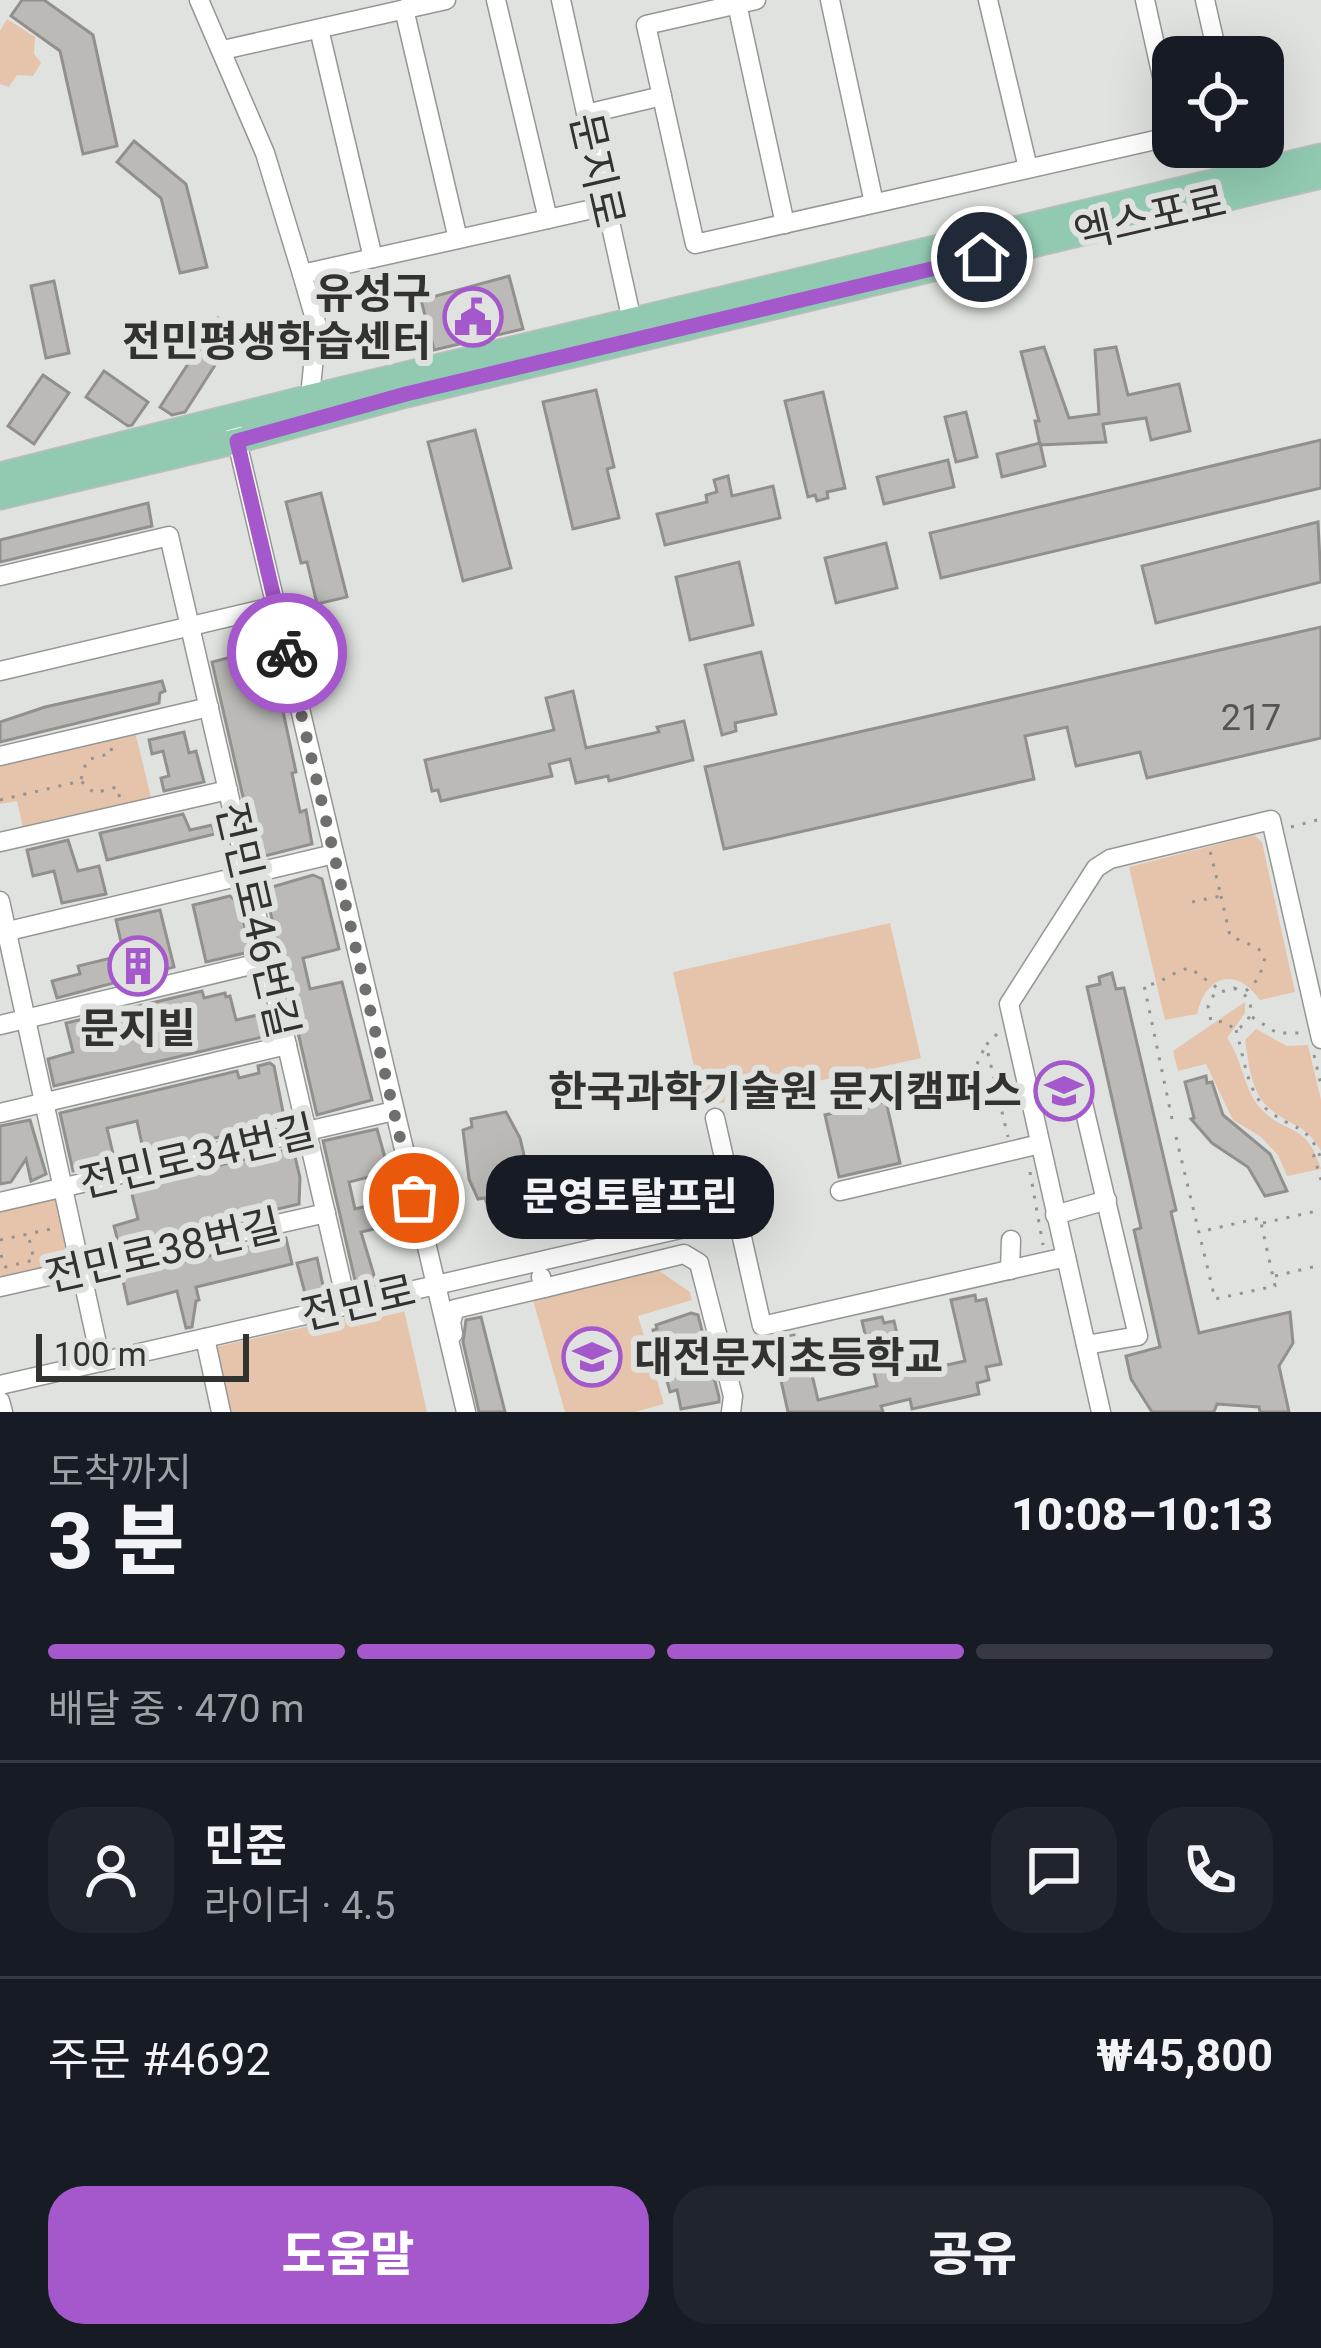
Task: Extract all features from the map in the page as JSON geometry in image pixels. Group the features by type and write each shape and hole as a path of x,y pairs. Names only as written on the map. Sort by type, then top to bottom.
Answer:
{"main road":[{"name":"엑스포로","path":"0,475 406,394 634,330 1321,156"},
{"name":"엑스포로","path":"0,497 234,429 310,397 634,330 1321,176"}],"street":[{"path":"199,0 265,152 317,326 310,397"},
{"path":"223,50 446,0"},
{"path":"496,0 548,219"},
{"name":"문지로","path":"561,0 634,330"},
{"path":"830,0 874,203"},
{"path":"988,0 1028,168"},
{"path":"1144,0 1152,36"},
{"path":"1204,0 1213,36"},
{"path":"784,224 747,2 646,25 695,244 784,224 1028,168 1152,141"},
{"path":"404,9 458,239"},
{"path":"319,29 373,258"},
{"path":"586,114 662,97"},
{"path":"1244,168 1246,175"},
{"path":"302,274 606,206"},
{"name":"전민로","path":"234,429 466,1412"},
{"name":"전민로46번길","path":"0,576 170,536 347,1305"},
{"path":"0,671 275,606"},
{"path":"0,756 209,707"},
{"path":"0,842 228,790"},
{"path":"1101,1412 1009,1004 1096,868 1110,859 1271,820 1320,1034"},
{"path":"3,933 334,854"},
{"path":"0,901 3,933 101,1362"},
{"path":"0,1025 268,961"},
{"path":"0,1113 287,1045"},
{"path":"1081,1096 1138,1336 1086,1345"},
{"name":"전민로34번길","path":"0,1202 394,1111"},
{"path":"715,1118 762,1326 1066,1257"},
{"path":"840,1191 1040,1144"},
{"path":"1055,1215 1107,1200"},
{"name":"전민로38번길","path":"0,1287 326,1214"},
{"name":"전민로","path":"0,1385 737,1216"},
{"path":"1010,1270 1011,1240"},
{"path":"462,1372 451,1322 455,1309 683,1254 699,1263 733,1396 731,1412"},
{"path":"537,1261 544,1288"},
{"path":"205,1338 221,1412"},
{"path":"0,1401 3,1412"}],"path":[{"path":"81,781 87,760 112,753 107,731"},
{"path":"0,800 81,781"},
{"path":"81,781 94,793 117,787 124,814"},
{"path":"1209,844 1230,936 1258,948 1265,958 1263,971 1243,993"},
{"path":"1192,902 1220,896"},
{"path":"1172,1119 1144,985 1158,985 1190,968 1220,990"},
{"path":"1236,1030 1251,1015 1250,1001 1234,988 1220,990 1210,1000 1211,1021 1226,1022 1236,1030 1253,1091 1269,1112 1306,1131 1320,1156 1313,1153 1321,1180"},
{"path":"1251,1015 1277,1034 1320,1034"},
{"path":"972,1075 986,1045 1001,1030"},
{"path":"986,1045 1012,1150"},
{"path":"1176,1137 1215,1299 1275,1286 1260,1218 1199,1232"},
{"path":"1030,1167 1043,1245 1039,1251"},
{"path":"1261,1223 1321,1210"},
{"path":"28,1234 34,1260 5,1267 0,1243 28,1234 64,1226"},
{"path":"1274,1276 1321,1265"}],"shaded area":[{"path":"7,19 35,37 34,54 41,63 33,76 17,75 9,87 0,84 0,31"},
{"path":"135,732 152,801 24,832 17,801 0,804 0,764"},
{"path":"1254,835 1262,842 1295,992 1260,1000 1241,982 1223,980 1207,991 1197,1014 1165,1020 1129,867"},
{"path":"890,923 921,1058 703,1107 673,972"},
{"path":"1245,1002 1245,1013 1227,1038 1250,1093 1271,1118 1303,1136 1321,1169 1287,1176 1278,1155 1261,1137 1233,1120 1206,1064 1178,1071 1173,1051"},
{"path":"1256,1029 1287,1046 1308,1045 1321,1100 1321,1151 1309,1135 1275,1113 1257,1092 1245,1040"},
{"path":"53,1198 61,1201 72,1254 66,1266 0,1281 0,1210"},
{"path":"652,1266 690,1292 692,1300 638,1316 664,1404 635,1412 565,1412 533,1300"},
{"path":"403,1305 427,1412 231,1412 216,1347"}],"building":[{"path":"22,0 44,0 93,35 117,146 83,154 60,51 11,16"},
{"path":"134,141 186,184 207,267 180,273 161,198 117,162"},
{"name":"유성구 전민평생학습센터","path":"509,276 523,329 434,350 421,300"},
{"path":"54,281 69,353 46,358 31,286"},
{"path":"218,318 237,331 185,412 172,415 160,407"},
{"path":"1044,347 1069,418 1099,414 1095,350 1116,347 1128,395 1179,384 1190,431 1151,440 1146,418 1103,424 1106,442 1040,445 1035,421 1039,421 1021,352"},
{"path":"104,371 148,402 132,425 86,397"},
{"path":"43,375 69,393 34,444 8,426"},
{"path":"596,390 614,467 607,469 619,518 573,529 543,402"},
{"path":"823,392 845,488 827,492 828,498 817,501 815,495 808,497 785,401"},
{"path":"966,412 977,457 956,462 945,417"},
{"path":"475,430 511,568 463,581 428,442"},
{"path":"1321,440 1321,488 941,578 930,533"},
{"path":"1040,443 1045,466 1002,477 997,454"},
{"path":"948,460 954,487 884,504 877,477"},
{"path":"728,476 732,496 773,486 780,518 665,545 657,514 707,502 706,495 717,492 714,480"},
{"path":"321,493 347,597 317,604 286,502"},
{"path":"148,503 152,526 0,562 0,540"},
{"path":"1318,522 1321,582 1156,623 1142,566"},
{"path":"886,543 897,588 836,603 825,558"},
{"path":"739,562 753,625 690,640 676,577"},
{"path":"1321,627 1321,738 1147,778 1140,752 1076,766 1067,727 1025,736 1034,779 724,849 705,767"},
{"path":"761,652 776,714 735,723 736,731 722,735 705,665"},
{"path":"243,654 258,656 270,675 275,674 300,812 306,810 312,844 257,858 212,662"},
{"path":"162,681 165,691 159,703 0,742 0,722"},
{"path":"573,691 586,748 659,732 657,727 684,721 693,760 609,781 608,776 576,783 570,759 549,764 552,776 441,801 438,790 432,791 425,760 554,730 546,698"},
{"path":"184,732 189,753 196,751 204,782 164,791 161,778 169,776 163,751 152,754 149,740"},
{"path":"183,814 190,830 212,825 215,834 107,860 100,833"},
{"path":"68,840 78,871 99,866 106,894 62,903 54,871 33,876 27,850"},
{"path":"313,875 322,879 339,949 303,958 310,989 342,982 372,1100 317,1115 265,889"},
{"path":"230,896 241,906 249,952 206,962 193,905"},
{"path":"160,910 174,967 57,998 52,981 80,974 78,966 124,955 116,920"},
{"path":"1112,973 1116,989 1124,988 1176,1210 1171,1212 1199,1333 1290,1312 1293,1343 1279,1366 1289,1412 1217,1404 1214,1412 1152,1412 1131,1379 1126,1356 1160,1347 1134,1230 1141,1228 1087,987 1100,984 1099,977"},
{"path":"202,991 204,998 230,996 236,1020 262,1014 267,1036 54,1086 48,1059 73,1052 66,1023"},
{"path":"270,1063 285,1122 150,1153 149,1148 143,1149 137,1121 107,1128 115,1162 73,1171 60,1113 237,1071 239,1078 259,1073 258,1066"},
{"path":"1206,1076 1223,1115 1270,1154 1287,1191 1265,1196 1248,1167 1212,1143 1191,1119 1185,1082"},
{"path":"886,1101 900,1163 839,1177 825,1115"},
{"path":"506,1112 520,1138 527,1168 524,1188 520,1188 522,1197 488,1207 485,1198 478,1199 469,1179 463,1130 472,1127 471,1119"},
{"path":"30,1120 46,1174 31,1181 26,1159 11,1182 0,1184 0,1126"},
{"path":"377,1129 389,1172 349,1182 355,1209 388,1201 396,1224 361,1232 377,1285 357,1289 323,1141"},
{"path":"289,1149 294,1152 300,1178 299,1204 119,1246 114,1226 138,1219 130,1186"},
{"path":"286,1238 292,1264 196,1287 199,1300 192,1327 186,1328 177,1291 128,1304 122,1276"},
{"path":"317,1258 324,1290 320,1298 307,1301 297,1263"},
{"path":"975,1295 976,1301 986,1299 1001,1364 986,1367 989,1380 977,1383 979,1394 912,1409 910,1399 881,1406 883,1412 788,1412 772,1340 794,1335 795,1343 804,1341 818,1400 877,1386 862,1321 882,1317 884,1323 894,1321 906,1374 965,1361 951,1300"},
{"path":"691,1313 698,1315 719,1402 681,1409 677,1390 670,1392 653,1330"},
{"path":"481,1317 505,1412 479,1412 463,1342 466,1320"}],"way so far":[{"path":"287,653 414,1198"}],"place":[{"name":"유성구 전민평생학습센터","path":"473,317"},
{"name":"문지빌","path":"138,966"},
{"name":"한국과학기술원 문지캠퍼스","path":"1064,1091"},
{"name":"문영토탈프린","path":"414,1198"},
{"name":"대전문지초등학교","path":"592,1357"}],"route":[{"path":"287,653 237,441 406,394 982,257"}]}
